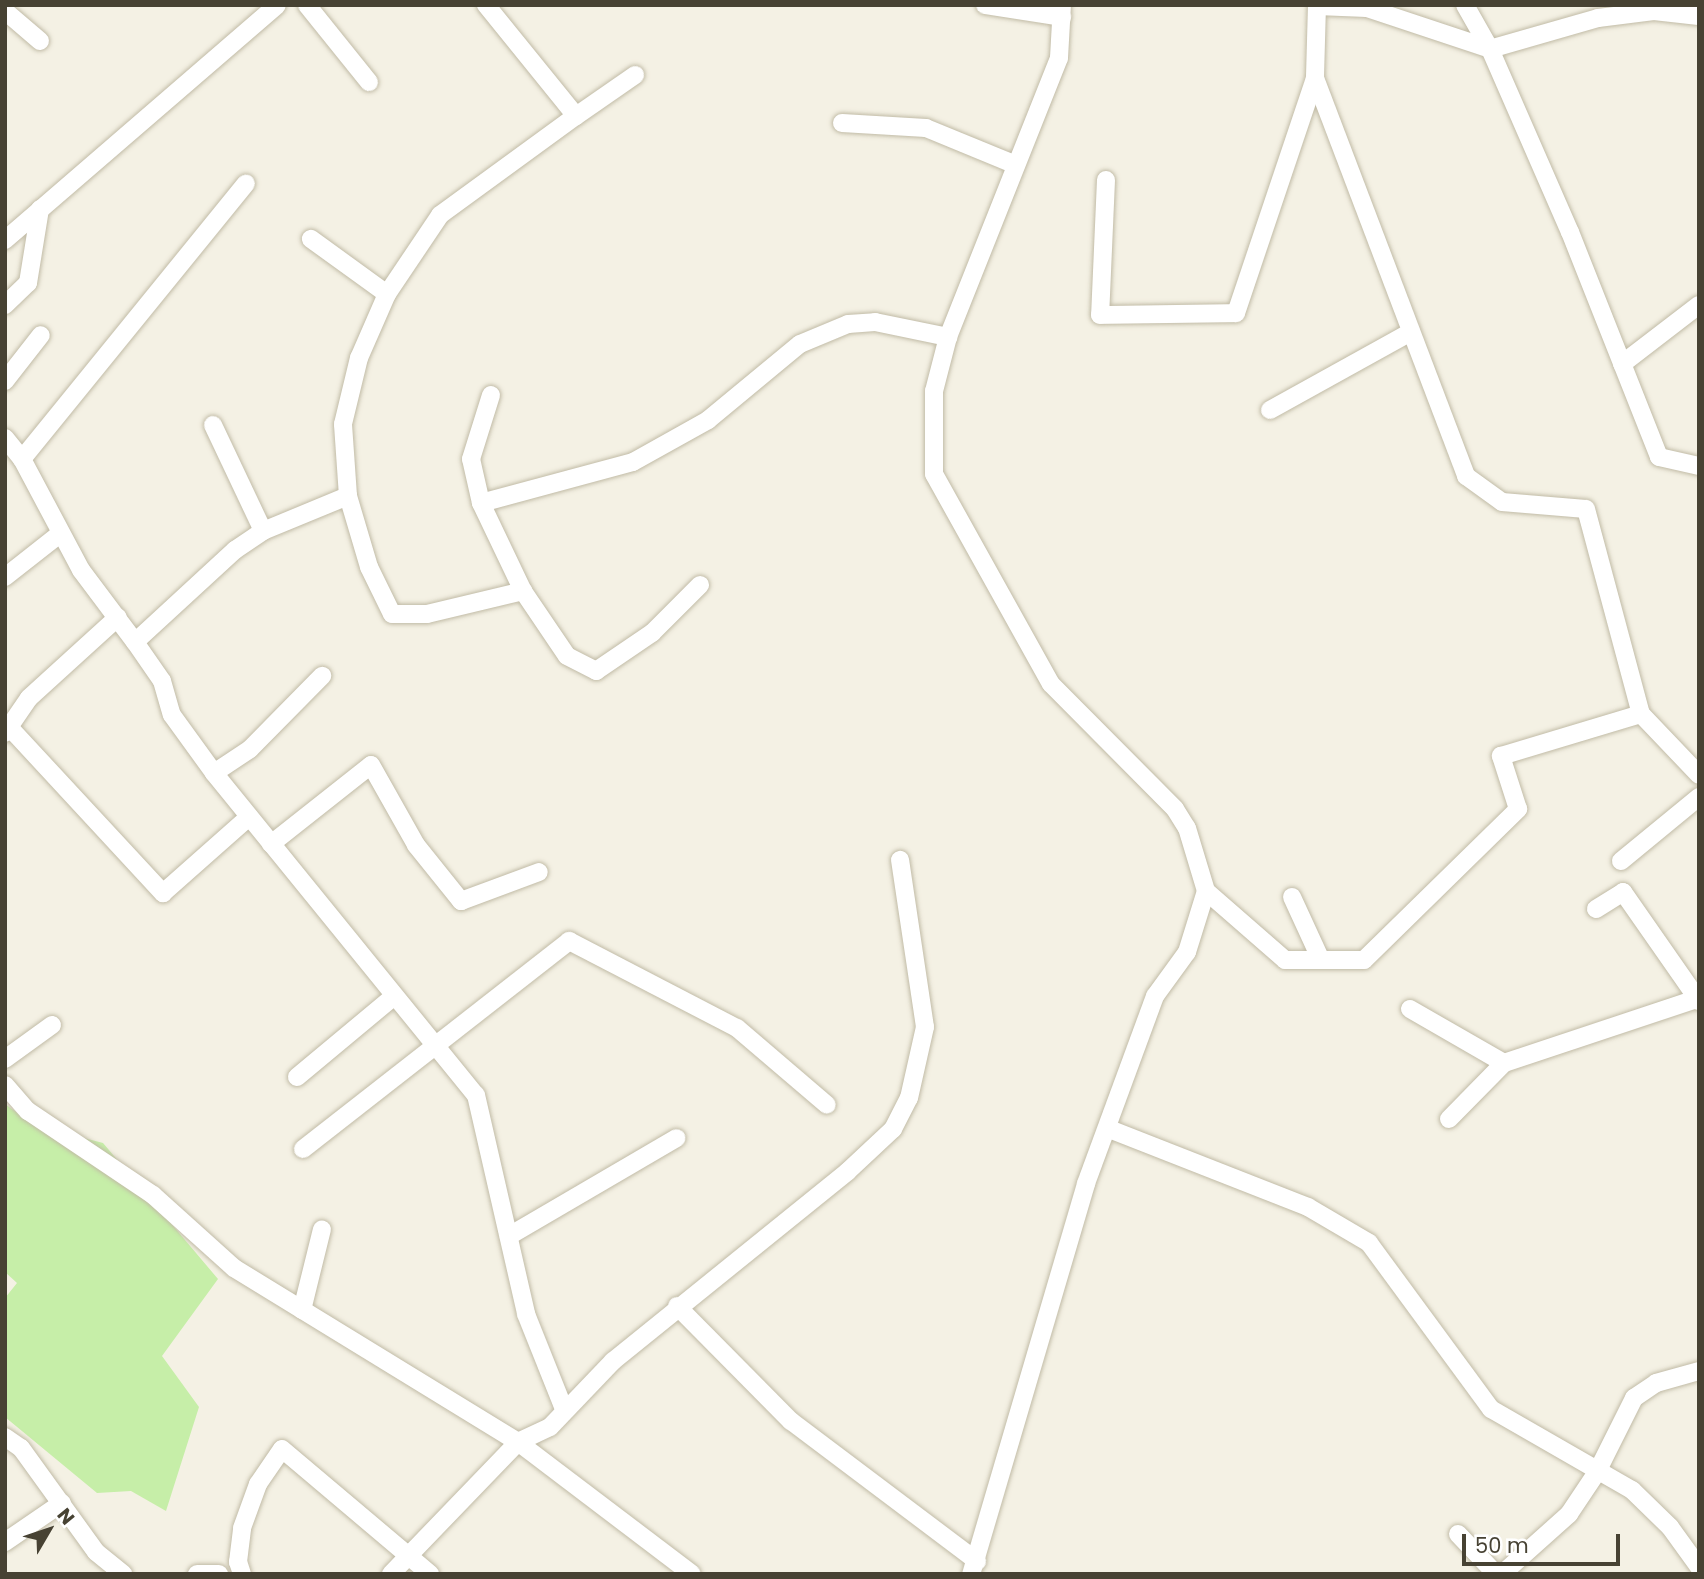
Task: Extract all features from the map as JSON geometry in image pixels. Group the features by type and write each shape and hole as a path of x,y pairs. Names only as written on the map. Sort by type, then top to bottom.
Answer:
{"street":[{"path":"5,240 277,5"},
{"path":"307,5 369,82"},
{"path":"486,5 576,116"},
{"path":"985,5 1062,11 1059,58 948,337 934,391 934,474 1051,684 1175,809 1187,828 1206,891 1285,960 1364,960 1518,809 1501,756 1641,714"},
{"path":"1465,5 1490,48 1659,457 1699,466"},
{"path":"1106,180 1100,315 1237,313 1315,78 1317,6 1367,8 1490,48 1606,11 1654,11 1699,16"},
{"path":"5,11 40,41"},
{"path":"523,591 427,614 392,614 369,568 348,496 343,424 359,358 387,294 440,215 635,75"},
{"path":"1315,78 1466,476 1503,502 1586,509 1641,714 1699,775"},
{"path":"842,123 926,128 1016,165"},
{"path":"22,459 246,183"},
{"path":"5,305 28,283 40,209"},
{"path":"312,239 387,294"},
{"path":"1622,364 1699,305"},
{"path":"481,503 633,462 708,420 800,344 848,324 875,322 948,337"},
{"path":"1270,410 1412,332"},
{"path":"5,381 41,335"},
{"path":"491,395 471,459 481,503 523,591 567,656 596,671 652,633 700,585"},
{"path":"213,425 263,531"},
{"path":"6,439 22,459 82,570 162,681 172,715 249,817 434,1048 476,1096 527,1314 564,1409"},
{"path":"135,642 193,586 263,531 348,496"},
{"path":"5,577 61,533"},
{"path":"118,617 29,698 8,731 163,892 249,817"},
{"path":"214,773 250,750 322,676"},
{"path":"271,844 371,765 416,845 461,901 539,872"},
{"path":"1621,861 1699,797"},
{"path":"391,1574 518,1442 550,1427 564,1409 677,1306 847,1171 893,1129 909,1098 925,1027 900,860"},
{"path":"677,1306 791,1421 974,1567 997,1479 1086,1184 1109,1129 1155,996 1187,952 1206,891"},
{"path":"1450,1119 1504,1063 1698,999 1623,892 1596,909"},
{"path":"1292,897 1321,960"},
{"path":"303,1149 569,941 737,1028 827,1105"},
{"path":"297,1077 393,997"},
{"path":"1410,1009 1504,1063"},
{"path":"5,1059 52,1025"},
{"path":"5,1085 28,1111 153,1195 234,1268 518,1442 692,1574"},
{"path":"1109,1129 1343,1225 1369,1243 1491,1409 1632,1490 1670,1527 1699,1567"},
{"path":"509,1236 677,1138"},
{"path":"302,1310 322,1229"},
{"path":"1502,1574 1569,1514 1597,1472 1634,1398 1656,1383 1699,1371"},
{"path":"5,1437 21,1448 96,1552 119,1573"},
{"path":"242,1574 238,1562 242,1528 258,1484 282,1449 411,1555 430,1574"},
{"path":"5,1542 62,1503"},
{"path":"1458,1534 1496,1574"},
{"path":"197,1574 219,1574"}],"green space":[{"path":"5,1104 34,1125 103,1143 218,1279 162,1356 199,1407 166,1511 131,1491 97,1493 5,1417 5,1298 17,1283 5,1272"}]}
